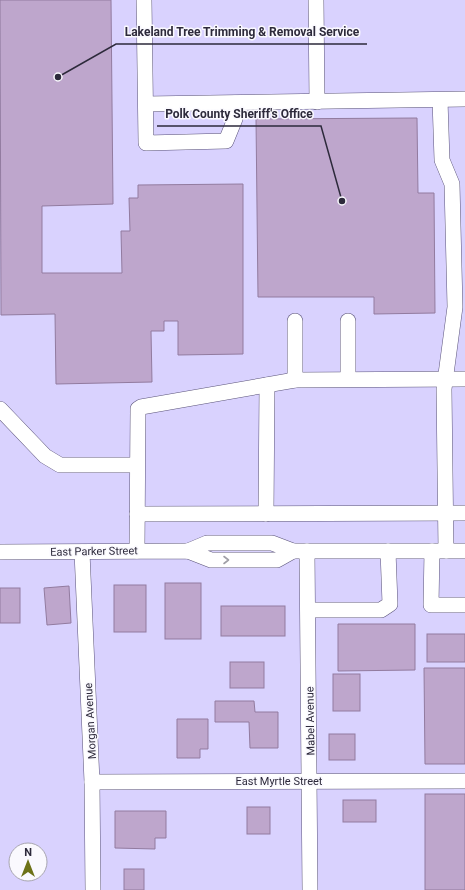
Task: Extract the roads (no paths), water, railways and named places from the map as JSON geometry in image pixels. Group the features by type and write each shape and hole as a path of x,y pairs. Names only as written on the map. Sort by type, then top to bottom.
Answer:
{"street":[{"path":"144,0 146,143 226,141 235,119 235,103"},
{"path":"316,0 317,102"},
{"path":"146,104 465,99"},
{"path":"440,100 442,160 452,184 454,308 446,379 446,513 431,605 465,605"},
{"path":"295,322 295,380"},
{"path":"348,322 348,380"},
{"path":"137,551 138,410 141,407 295,380 465,379"},
{"path":"266,514 267,385"},
{"path":"0,409 45,456 60,465 137,465"},
{"path":"137,514 465,513"},
{"name":"East Parker Street","path":"0,552 188,551 207,544 272,543 300,551 465,550"},
{"name":"Mabel Avenue","path":"300,551 308,610 311,781 310,890"},
{"path":"308,610 382,610 390,604 388,551"},
{"name":"Morgan Avenue","path":"82,552 92,782 93,890"},
{"name":"East Myrtle Street","path":"92,782 465,781"}],"place":[{"name":"Lakeland Tree Trimming & Removal Service","path":"58,77"},
{"name":"Polk County Sheriff's Office","path":"342,201"}]}
